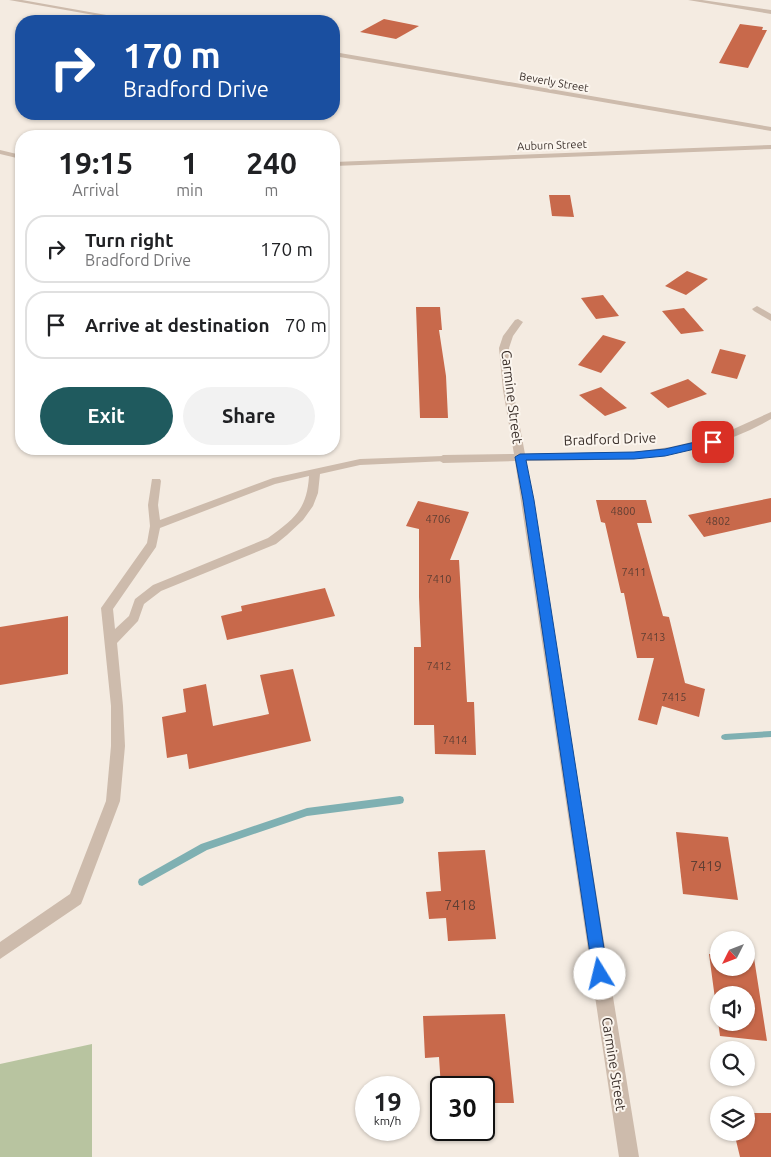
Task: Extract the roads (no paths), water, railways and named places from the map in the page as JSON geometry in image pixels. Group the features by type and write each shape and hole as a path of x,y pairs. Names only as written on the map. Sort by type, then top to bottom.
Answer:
{"street":[{"path":"12,0 101,15"},
{"path":"691,0 771,12"},
{"name":"Beverly Street","path":"340,55 771,129"},
{"name":"Auburn Street","path":"340,164 771,148"},
{"path":"0,152 15,156"},
{"path":"757,309 771,318"},
{"name":"Carmine Street","path":"518,322 508,336 504,348 508,390 528,500 629,1157"},
{"name":"Bradford Drive","path":"443,459 634,456 665,452 729,437 771,414"}],"lane":[{"path":"155,526 273,481 360,462 443,459"},
{"path":"110,641 134,618 139,602 158,588 272,541 288,530 312,499 315,472"},
{"path":"0,951 76,899 113,801 118,746 117,706 107,608 152,544 155,526 153,505 156,481"}],"waterway":[{"path":"725,737 771,734"},
{"path":"142,882 204,847 307,812 400,800"}]}
